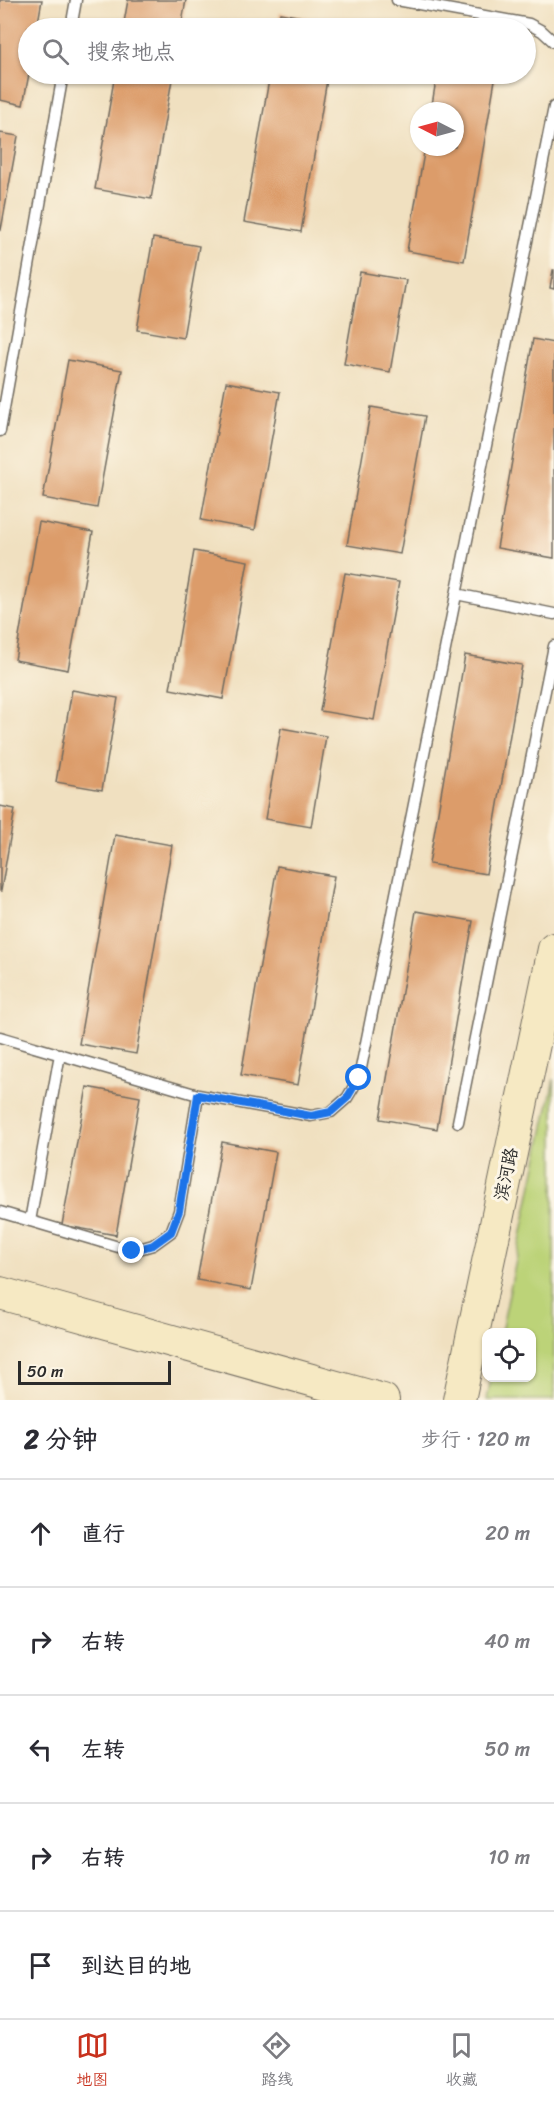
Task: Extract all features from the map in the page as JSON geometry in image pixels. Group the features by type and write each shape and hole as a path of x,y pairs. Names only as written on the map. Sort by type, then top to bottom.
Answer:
{"street":[{"name":"滨河路","path":"459,1400 554,949"},
{"path":"0,1293 383,1400"}],"lane":[{"path":"73,18 76,0"},
{"path":"397,0 496,18"},
{"path":"536,28 554,42"},
{"path":"0,431 61,84"},
{"path":"0,1036 198,1095 311,1116 331,1112 347,1098 359,1078 554,107"},
{"path":"456,594 554,614"},
{"path":"458,1122 554,646"},
{"path":"30,1221 60,1054"},
{"path":"0,1212 132,1251 153,1245 171,1232 179,1211 198,1095"}],"green space":[{"path":"554,1079 554,1400 487,1400 490,1382 536,1382 536,1328 502,1328"}],"building":[{"path":"0,0 42,0 39,18 18,18 18,84 27,84 23,105 0,100"},
{"path":"128,0 186,0 183,18 125,18"},
{"path":"280,13 308,18 279,18"},
{"path":"113,84 171,84 151,199 95,189"},
{"path":"268,84 326,84 301,232 244,222"},
{"path":"435,84 494,84 464,261 407,251 423,156 464,156 464,102 432,102"},
{"path":"0,133 18,136 1,230 0,229"},
{"path":"153,238 199,246 183,338 137,330"},
{"path":"554,270 554,289 550,288"},
{"path":"360,272 406,280 390,372 344,364"},
{"path":"533,339 554,343 554,558 497,548"},
{"path":"68,360 122,370 97,508 43,498"},
{"path":"226,382 280,392 255,530 201,520"},
{"path":"371,407 425,416 400,554 347,545"},
{"path":"39,522 93,532 68,670 15,660"},
{"path":"194,551 248,561 223,699 170,689"},
{"path":"345,573 399,582 374,720 320,711"},
{"path":"465,655 522,665 486,874 429,864"},
{"path":"72,690 118,698 102,790 56,782"},
{"path":"281,728 326,736 311,827 265,819"},
{"path":"0,806 15,809 1,891 0,891"},
{"path":"115,835 172,845 136,1054 79,1044"},
{"path":"277,866 334,876 298,1085 241,1075"},
{"path":"416,911 473,921 437,1129 380,1119"},
{"path":"87,1087 140,1097 116,1235 62,1225"},
{"path":"222,1142 276,1152 251,1290 197,1280"}],"route":[{"path":"132,1251 153,1245 171,1232 179,1211 198,1095 311,1116 331,1112 347,1098 359,1078"}]}
